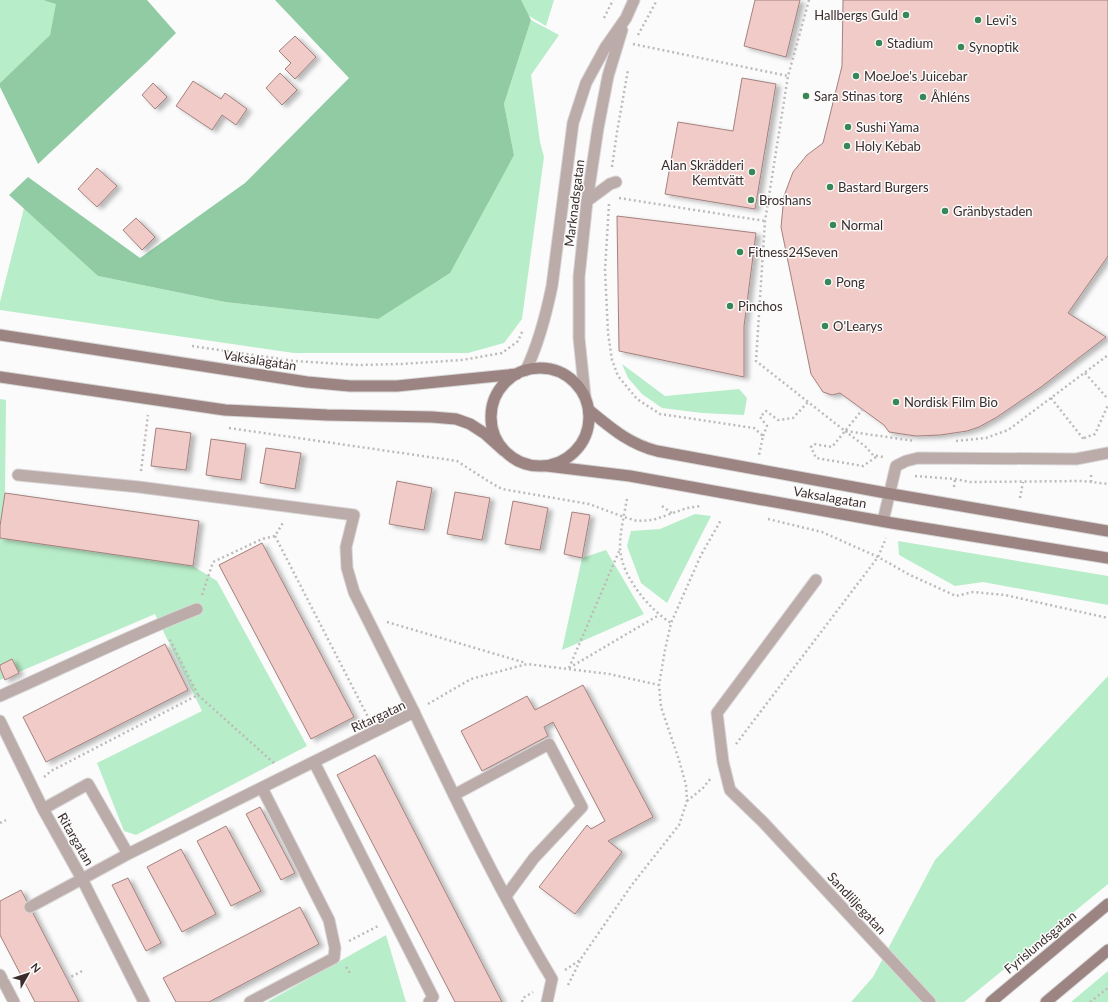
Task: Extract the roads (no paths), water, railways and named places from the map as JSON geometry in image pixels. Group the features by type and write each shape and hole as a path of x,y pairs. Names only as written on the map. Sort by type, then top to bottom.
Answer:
{"main road":[{"name":"Vaksalagatan","path":"0,335 307,382 350,386 397,386 522,372"},
{"path":"0,377 225,410 456,419 470,424 484,433 504,451 517,460 531,466 547,466 560,462 571,456 580,447 588,429 589,410 585,396 576,384 566,376 554,370 541,368 522,372 505,383 496,395 492,409 491,424 496,438 504,451"},
{"name":"Vaksalagatan","path":"589,410 629,441 647,448 890,493 1108,531"},
{"name":"Vaksalagatan","path":"547,466 630,476 883,521 1108,558"},
{"name":"Fyrislundsgatan","path":"991,1002 1108,904"},
{"path":"1046,1002 1108,950"}],"street":[{"name":"Marknadsgatan","path":"585,396 579,338 579,278 587,201 598,128 608,76 626,18 634,0"},
{"name":"Marknadsgatan","path":"522,372 536,348 547,310 552,286 574,123 586,83 606,48 626,18"},
{"path":"587,201 613,183"},
{"path":"883,521 896,466 906,461 918,458 1076,459 1108,453"},
{"path":"18,475 138,488 354,515 346,548 347,568 354,592 414,712"},
{"name":"Sandliljegatan","path":"816,580 717,713 723,762 730,790 763,822 930,1002"},
{"path":"0,696 121,640 197,609"},
{"name":"Ritargatan","path":"0,721 43,809 82,879 128,854 414,712 454,795 506,896 552,979 547,1002"},
{"path":"454,795 549,744 582,807 534,858 506,896"},
{"path":"314,762 432,997 429,1002"},
{"name":"Ritargatan","path":"43,809 88,784 128,854"},
{"path":"250,1002 334,958 335,948 329,920 262,788"},
{"path":"30,907 82,879 144,1002"},
{"path":"0,975 14,1002"}],"place":[{"name":"Hallbergs Guld","path":"906,15"},
{"name":"Levi's","path":"978,20"},
{"name":"Stadium","path":"879,43"},
{"name":"Synoptik","path":"961,47"},
{"name":"MoeJoe's Juicebar","path":"856,76"},
{"name":"Sara Stinas torg","path":"806,96"},
{"name":"Åhléns","path":"923,97"},
{"name":"Sushi Yama","path":"848,127"},
{"name":"Holy Kebab","path":"847,146"},
{"name":"Alan Skrädderi Kemtvätt","path":"752,172"},
{"name":"Bastard Burgers","path":"830,187"},
{"name":"Broshans","path":"751,200"},
{"name":"Gränbystaden","path":"945,211"},
{"name":"Normal","path":"833,225"},
{"name":"Fitness24Seven","path":"740,252"},
{"name":"Pong","path":"828,282"},
{"name":"Pinchos","path":"730,306"},
{"name":"O'Learys","path":"825,326"},
{"name":"Nordisk Film Bio","path":"896,402"}]}
